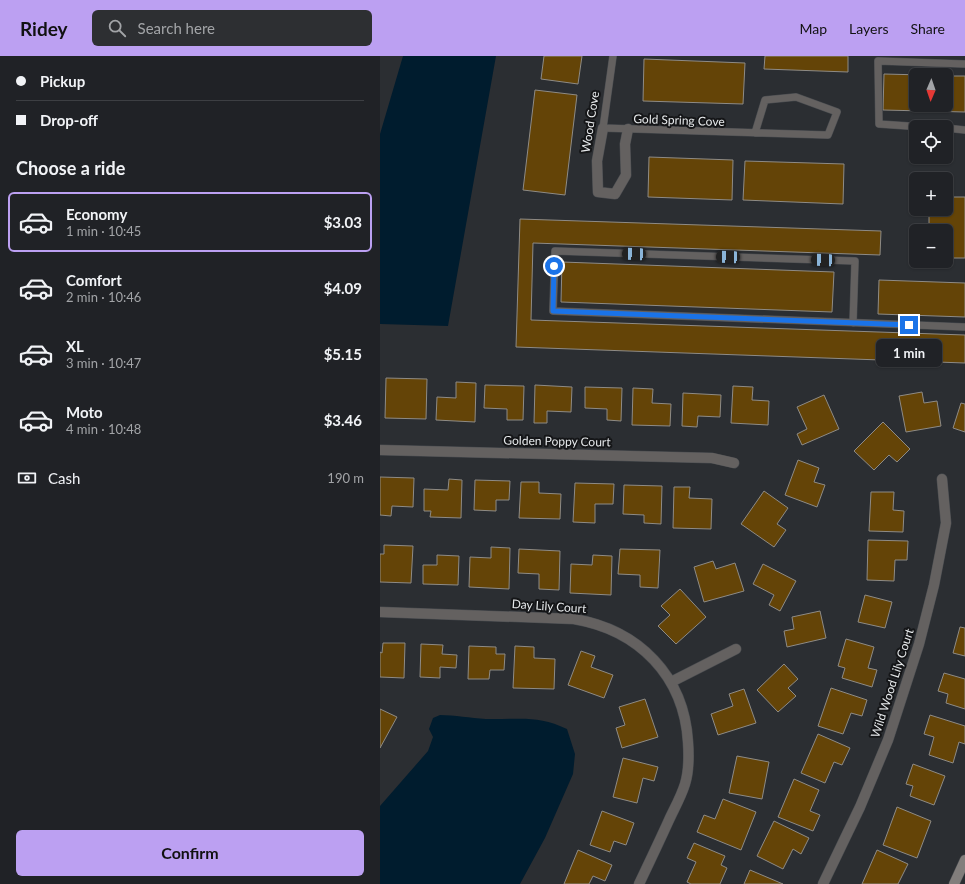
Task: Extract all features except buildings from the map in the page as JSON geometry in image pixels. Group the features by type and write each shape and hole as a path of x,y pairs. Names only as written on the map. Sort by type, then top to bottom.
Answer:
{"main road":[{"path":"954,884 965,860"}],"street":[{"name":"Wood Cove","path":"603,128 597,161 598,192 615,194 626,176 625,144 628,129"},
{"name":"Golden Poppy Court","path":"380,450 712,458 734,463"},
{"name":"Wild Wood Lily Court","path":"823,884 860,807 888,740 919,644 934,585 946,523 942,479"},
{"name":"Day Lily Court","path":"380,612 574,619 592,622 609,628 641,648 652,658 671,682 680,700 685,717 687,733 688,766 684,785 639,884"},
{"path":"671,682 736,649"}],"lane":[{"name":"Wood Cove","path":"603,128 613,56"},
{"path":"909,126 879,124 878,61 965,64"},
{"name":"Gold Spring Cove","path":"603,128 755,133 828,135 837,112 796,97 765,100 755,133"},
{"path":"953,129 965,130"},
{"path":"853,323 855,261 555,251 553,311 853,323 965,327"}],"water":[{"path":"403,56 496,56 448,326 380,324 380,134"},
{"path":"440,715 486,719 527,719 546,721 567,729 575,754 573,774 545,838 520,884 380,884 380,806 428,751 433,737 429,729 433,718"}],"route":[{"path":"554,266 553,311 909,325"}]}
